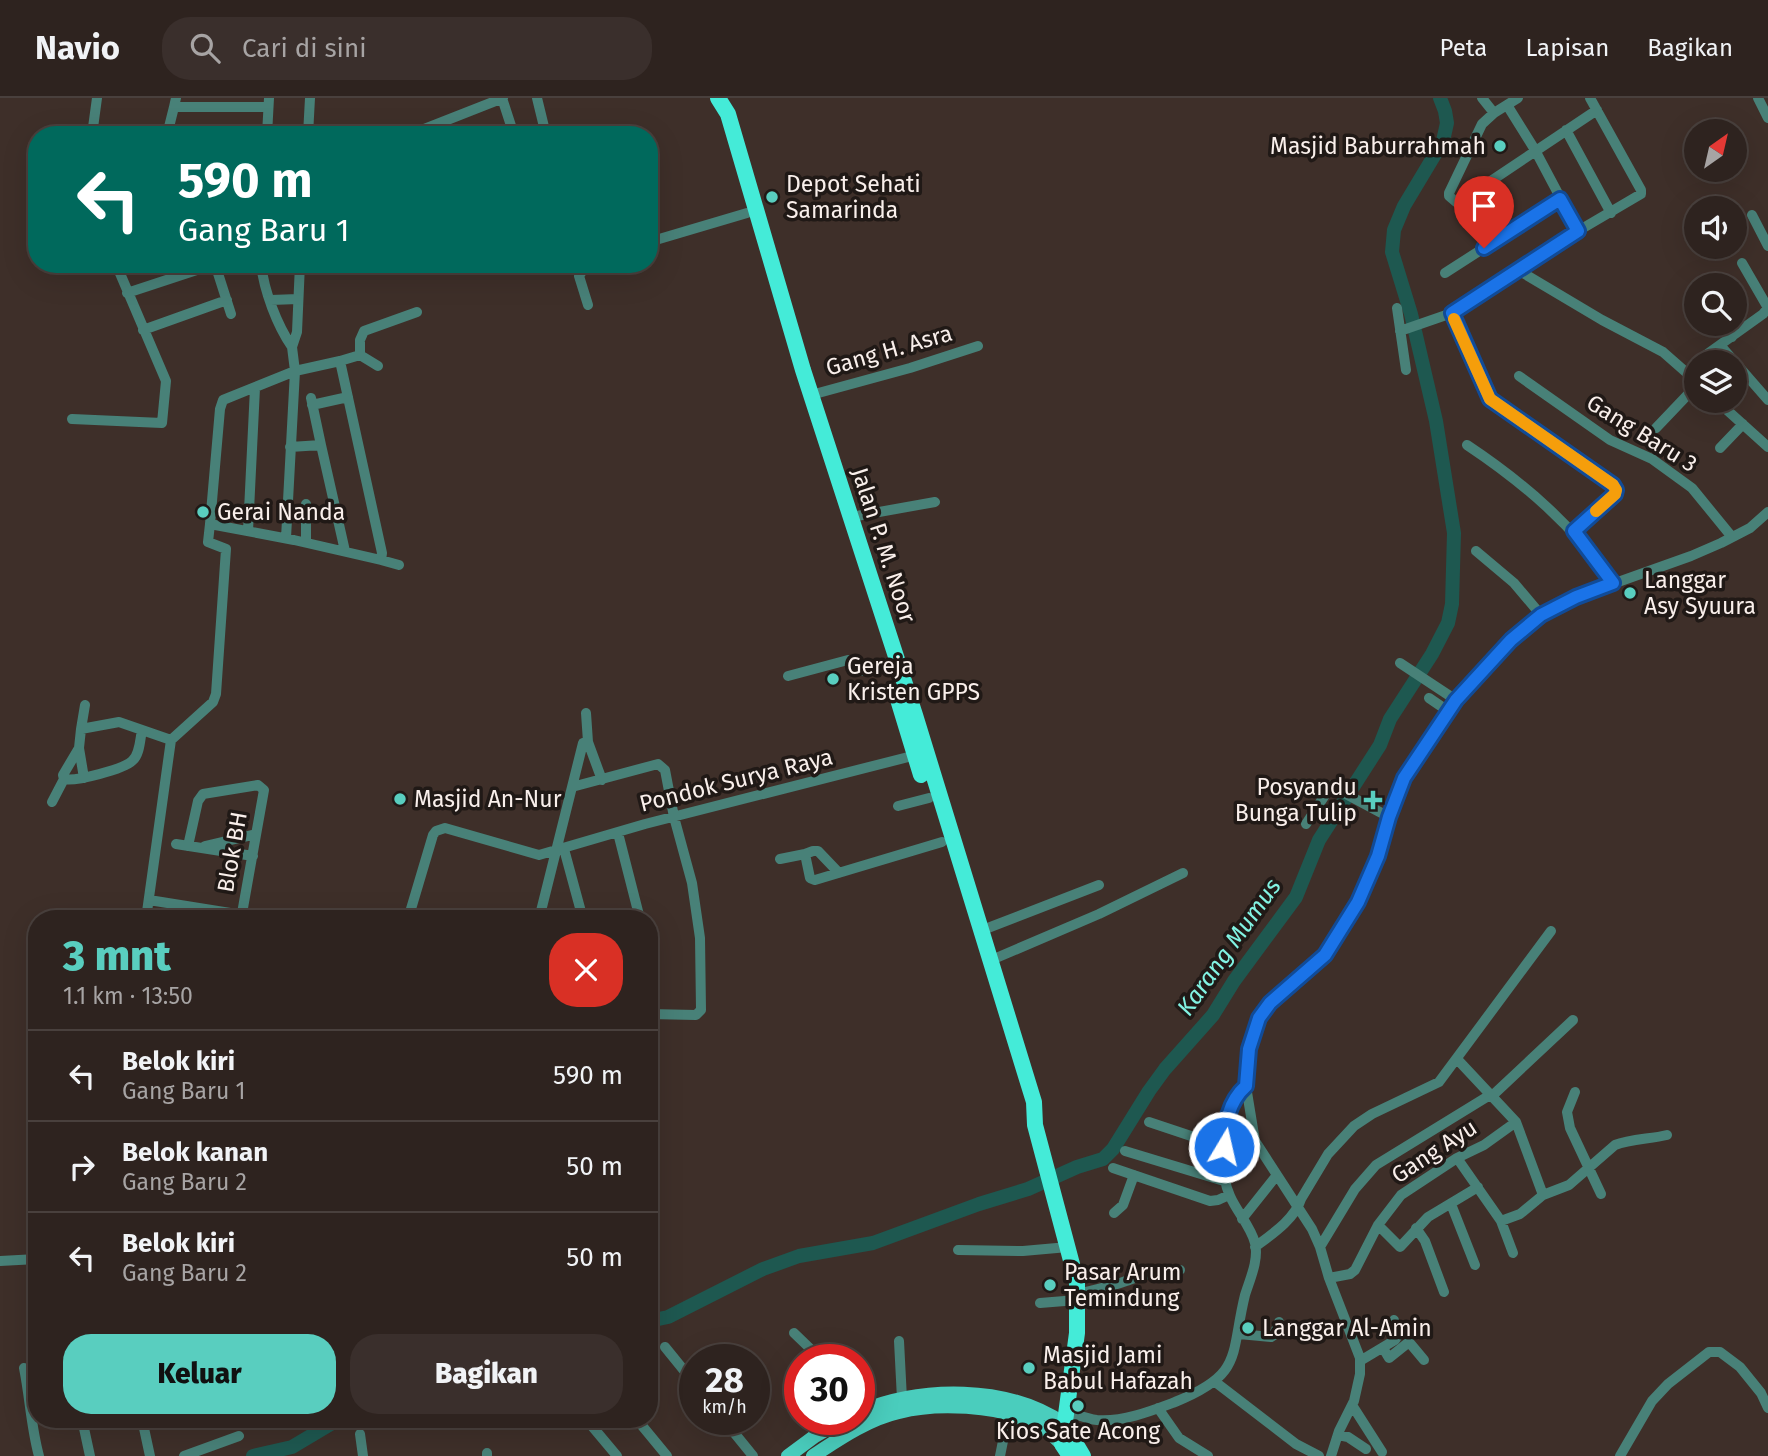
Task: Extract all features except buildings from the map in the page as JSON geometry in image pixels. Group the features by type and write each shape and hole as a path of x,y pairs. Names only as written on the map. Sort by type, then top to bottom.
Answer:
{"highway":[{"name":"Jalan P. M. Noor","path":"719,100 718,110 747,213 757,231 811,395 976,930 1024,1105 1034,1125 1076,1276 1077,1333 1065,1418 1064,1452"},
{"name":"Jalan P. M. Noor","path":"719,100 728,114 757,231 849,521 887,663 920,754 942,842 989,961 1034,1102 1034,1125"},
{"path":"1065,1418 1083,1456"}],"main road":[{"path":"875,1405 902,1399 951,1394 985,1396 1065,1418"},
{"path":"813,1456 855,1429 898,1412 949,1408 976,1408 1019,1417 1043,1428 1064,1452"},
{"path":"788,1456 817,1435"}],"street":[{"path":"93,126 97,98"},
{"path":"308,126 310,98"},
{"path":"432,126 502,98 510,126"},
{"path":"537,98 544,126"},
{"path":"1482,98 1494,113"},
{"path":"1518,98 1494,113 1481,127 1449,193 1456,202 1597,110"},
{"path":"1402,331 1452,313 1642,192 1590,98"},
{"path":"1758,98 1768,118"},
{"path":"169,126 175,103 269,103 268,126"},
{"path":"1507,105 1535,150 1578,231"},
{"path":"1566,130 1611,213"},
{"path":"1445,273 1560,199"},
{"path":"658,239 747,213"},
{"path":"1752,215 1768,246"},
{"path":"1713,350 1768,308 1742,263"},
{"path":"1518,270 1602,320 1663,352 1684,370"},
{"path":"72,419 162,423 166,381 119,273"},
{"path":"127,293 188,273"},
{"path":"218,273 231,314"},
{"path":"263,273 284,335 302,369 297,540"},
{"path":"292,347 297,332 299,273"},
{"path":"581,273 579,276 588,305"},
{"path":"271,300 298,299"},
{"path":"143,330 227,300"},
{"path":"1397,308 1406,370"},
{"path":"360,355 360,340 364,331 417,312"},
{"path":"1452,313 1490,399 1613,485 1616,490 1615,494 1574,531"},
{"path":"1720,345 1768,400"},
{"name":"Gang H. Asra","path":"811,395 978,346"},
{"path":"147,910 171,740 213,702 215,694 226,549 208,542 220,404 223,400 302,369 360,355 378,366"},
{"path":"340,361 382,554 381,560"},
{"name":"Gang Baru 3","path":"1519,376 1610,440 1652,459 1692,488 1732,537"},
{"path":"248,531 256,388"},
{"path":"345,551 312,401 348,397"},
{"path":"1656,428 1684,399"},
{"path":"1731,413 1768,447"},
{"path":"1720,448 1743,424"},
{"path":"299,446 321,445"},
{"path":"1467,445 1536,496 1574,531 1613,583"},
{"path":"849,521 935,502"},
{"path":"297,540 306,504"},
{"path":"1331,1456 1358,1386 1360,1361 1320,1247 1298,1207 1255,1141 1246,1086 1249,1049 1259,1018 1270,1003 1325,955 1358,902 1378,856 1404,778 1456,700 1511,640 1541,615 1576,597 1691,556 1750,528 1768,512"},
{"path":"210,524 297,540 399,565"},
{"path":"1476,551 1514,583 1541,615"},
{"path":"788,676 848,660 863,671 887,663"},
{"path":"1403,664 1456,700"},
{"path":"1429,698 1448,711"},
{"path":"84,778 79,748 85,705"},
{"path":"586,713 588,742 602,780"},
{"path":"81,729 119,722 171,740"},
{"path":"64,779 84,778 130,763 136,756 142,730"},
{"path":"542,910 561,850 583,744 588,742"},
{"path":"52,802 64,779 63,775 79,748"},
{"name":"Pondok Surya Raya","path":"411,910 433,835 439,829 445,828 539,855 674,817 920,754"},
{"path":"572,787 655,765 662,766 665,770 674,817 692,883 700,938 701,1010 696,1015 688,1016 658,1014"},
{"name":"Blok BH","path":"193,847 198,801 206,793 261,786 264,790 243,910"},
{"path":"1306,824 1329,787 1333,786 1389,817"},
{"path":"898,806 929,798"},
{"path":"618,833 638,910"},
{"path":"193,847 256,834"},
{"path":"805,854 810,878 825,878 942,842"},
{"path":"176,844 253,856"},
{"path":"561,850 580,910"},
{"path":"779,859 818,851 839,873"},
{"path":"989,961 1099,915 1183,873"},
{"path":"976,930 1099,885"},
{"path":"149,900 207,910"},
{"path":"1255,1247 1276,1231 1298,1207 1328,1154 1354,1126 1372,1114 1439,1082 1551,931"},
{"path":"1320,1247 1355,1189 1376,1165 1491,1095 1573,1020"},
{"path":"1457,1059 1516,1122 1543,1195"},
{"path":"1065,1418 1117,1419 1158,1408 1194,1394 1214,1381 1230,1364 1253,1270 1255,1247 1250,1231 1224,1181 1224,1147 1232,1094 1246,1086"},
{"path":"1575,1092 1569,1102 1567,1117 1601,1194"},
{"path":"1149,1122 1224,1147"},
{"name":"Gang Ayu","path":"1329,1278 1353,1272 1378,1224 1401,1195 1516,1122"},
{"path":"1502,1221 1520,1214 1543,1195 1569,1185 1615,1145 1624,1141 1667,1135"},
{"path":"1125,1151 1224,1181"},
{"path":"1457,1158 1502,1221 1513,1253"},
{"path":"1113,1168 1210,1201 1229,1195"},
{"path":"1114,1213 1123,1205 1134,1175"},
{"path":"1242,1219 1277,1175"},
{"path":"1378,1224 1400,1247 1428,1217 1478,1187"},
{"path":"1451,1203 1475,1265"},
{"path":"1416,1228 1425,1241 1444,1292"},
{"path":"958,1250 1024,1251 1068,1247"},
{"path":"0,1261 28,1259"},
{"path":"1040,1303 1077,1297 1165,1268 1180,1270"},
{"path":"1360,1361 1397,1337 1394,1320"},
{"path":"1239,1334 1271,1337 1279,1322"},
{"path":"794,1333 805,1344"},
{"path":"899,1341 902,1399"},
{"path":"1383,1348 1389,1358 1409,1342 1424,1360"},
{"path":"665,1347 679,1364"},
{"path":"1620,1456 1653,1401 1668,1384 1709,1352 1720,1352 1740,1367 1761,1393 1768,1408"},
{"path":"24,1368 28,1388"},
{"path":"1214,1381 1296,1444 1319,1456"},
{"path":"1352,1405 1382,1452"},
{"path":"1158,1408 1178,1438 1208,1456"},
{"path":"1000,1456 1003,1441 1019,1417"},
{"path":"32,1428 39,1456"},
{"path":"84,1428 90,1456"},
{"path":"144,1428 150,1456"},
{"path":"594,1428 617,1456"},
{"path":"644,1428 667,1456"},
{"path":"360,1434 363,1456"},
{"path":"736,1435 753,1456"},
{"path":"1338,1435 1349,1437 1366,1449"},
{"path":"184,1456 239,1436"}],"waterway":[{"name":"Karang Mumus","path":"658,1319 668,1317 763,1269 799,1256 873,1243 1028,1189 1077,1167 1103,1159 1113,1149 1165,1069 1213,1015 1234,981 1296,897 1319,840 1380,745 1390,719 1432,654 1448,623 1452,604 1454,533 1436,421 1411,314 1392,252 1394,230 1404,206 1443,141 1447,123 1440,98"},
{"name":"Karang Mumus","path":"253,1456 292,1447 324,1428"}],"slow traffic":[{"path":"1454,319 1490,399 1613,485 1615,494 1596,511"}],"place":[{"name":"Masjid Baburrahmah","path":"1500,146"},
{"name":"Depot Sehati Samarinda","path":"772,197"},
{"name":"Gerai Nanda","path":"203,512"},
{"name":"Langgar Asy Syuura","path":"1630,593"},
{"name":"Gereja Kristen GPPS","path":"833,679"},
{"name":"Masjid An-Nur","path":"400,799"},
{"name":"Posyandu Bunga Tulip","path":"1373,800"},
{"name":"Pasar Arum Temindung","path":"1050,1285"},
{"name":"Langgar Al-Amin","path":"1248,1328"},
{"name":"Masjid Jami Babul Hafazah","path":"1029,1368"},
{"name":"Kios Sate Acong","path":"1078,1406"}],"route":[{"path":"1224,1147 1228,1115 1233,1101 1246,1086 1249,1049 1259,1018 1270,1003 1325,955 1358,902 1378,856 1404,778 1456,700 1511,640 1541,615 1576,597 1613,583 1574,531 1615,494 1616,490 1613,485 1490,399 1452,313 1578,231 1560,199 1484,248"}]}
